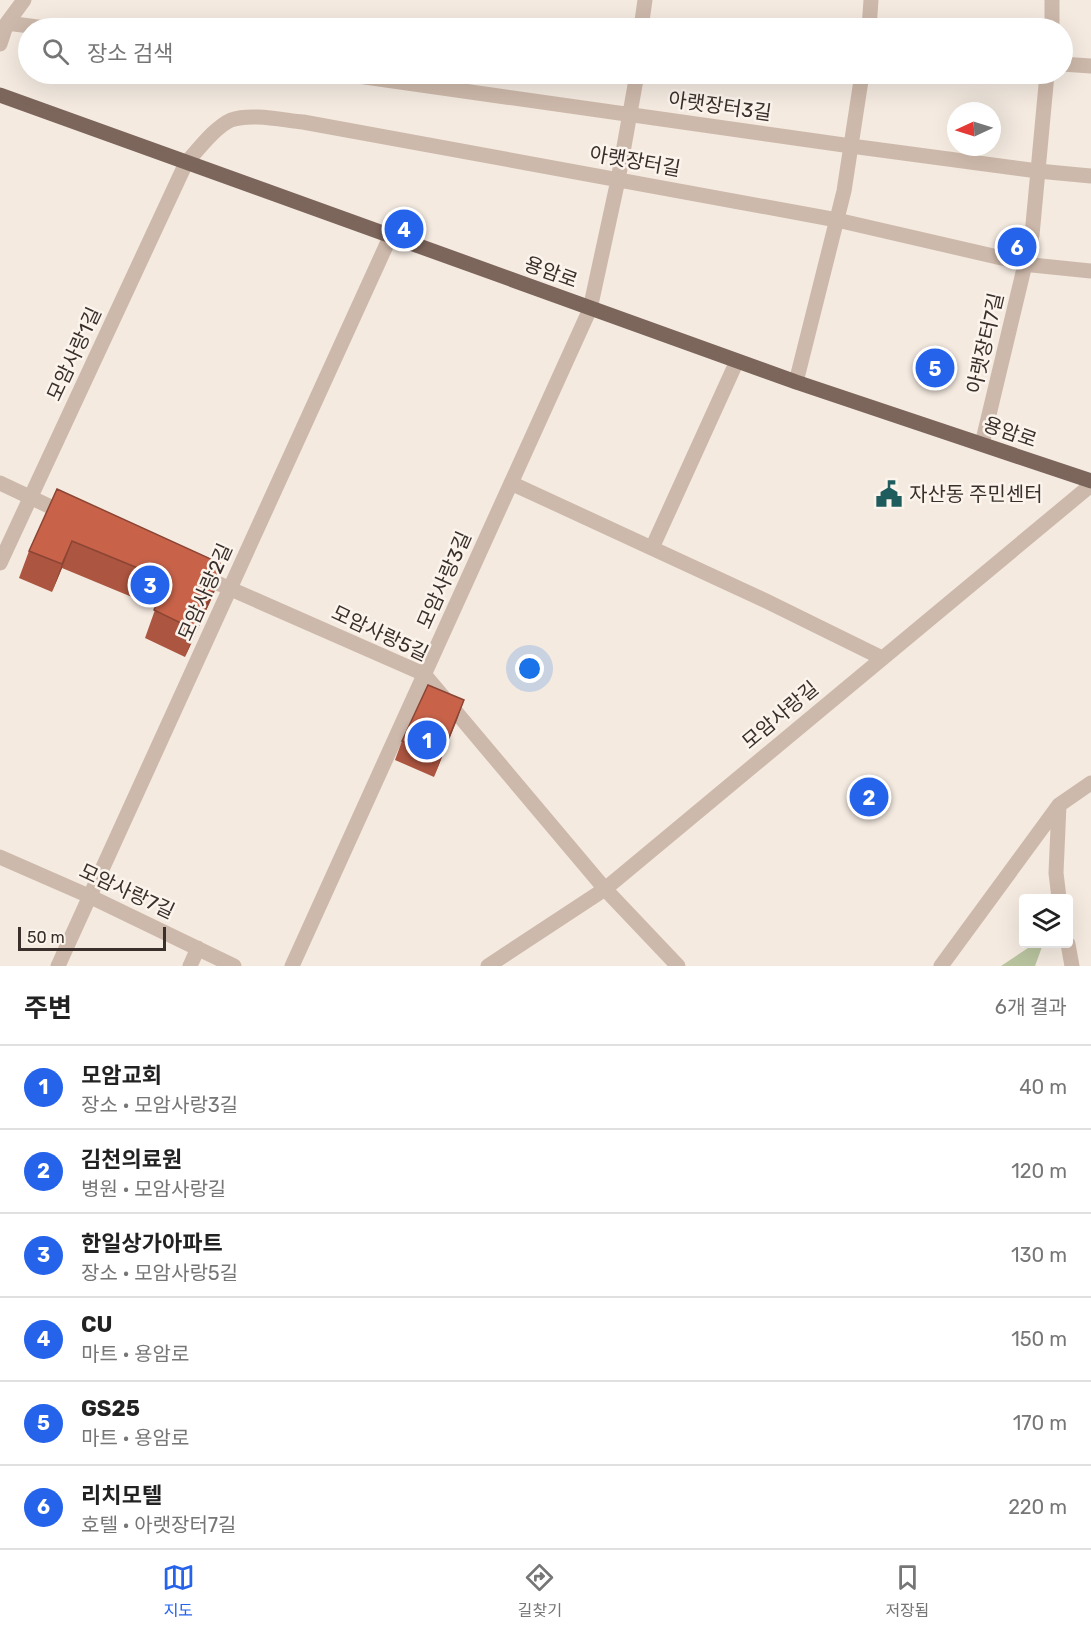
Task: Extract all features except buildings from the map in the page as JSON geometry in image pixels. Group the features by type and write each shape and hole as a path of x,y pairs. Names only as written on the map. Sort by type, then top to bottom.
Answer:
{"main road":[{"name":"용암로","path":"0,95 590,309 1091,483"}],"street":[{"path":"0,44 7,22 24,0"},
{"path":"642,18 645,0"},
{"path":"870,18 871,0"},
{"path":"1052,0 1052,18"},
{"path":"7,22 18,24"},
{"path":"1073,65 1091,66"},
{"name":"아랫장터3길","path":"416,84 851,146 1091,176"},
{"name":"모암사랑3길","path":"292,966 590,309 618,180 635,84"},
{"path":"796,382 844,191 860,84"},
{"name":"아랫장터7길","path":"982,444 1032,235 1046,84"},
{"name":"아랫장터길","path":"186,163 217,130 231,120 251,117 303,122 837,220 1025,263 1091,271"},
{"name":"모암사랑1길","path":"0,563 186,163"},
{"name":"모암사랑2길","path":"58,966 391,235"},
{"path":"652,548 737,361"},
{"path":"0,483 83,522"},
{"path":"511,483 882,658"},
{"name":"모암사랑길","path":"488,966 605,889 1091,483"},
{"name":"모암사랑5길","path":"187,570 424,674 605,889 678,966"},
{"path":"941,966 1059,805 1091,783"},
{"path":"1059,805 1056,873 1059,894"},
{"name":"모암사랑7길","path":"0,857 89,896 234,966"},
{"path":"190,966 198,948"},
{"path":"1069,948 1072,966"}],"green space":[{"path":"1028,948 1042,948 1035,966 1001,966"}],"place":[{"name":"CU","path":"404,229"},
{"name":"리치모텔","path":"1017,247"},
{"name":"GS25","path":"935,368"},
{"name":"자산동 주민센터","path":"889,494"},
{"name":"한일상가아파트","path":"150,585"},
{"name":"모암교회","path":"427,740"},
{"name":"김천의료원","path":"869,797"}]}
